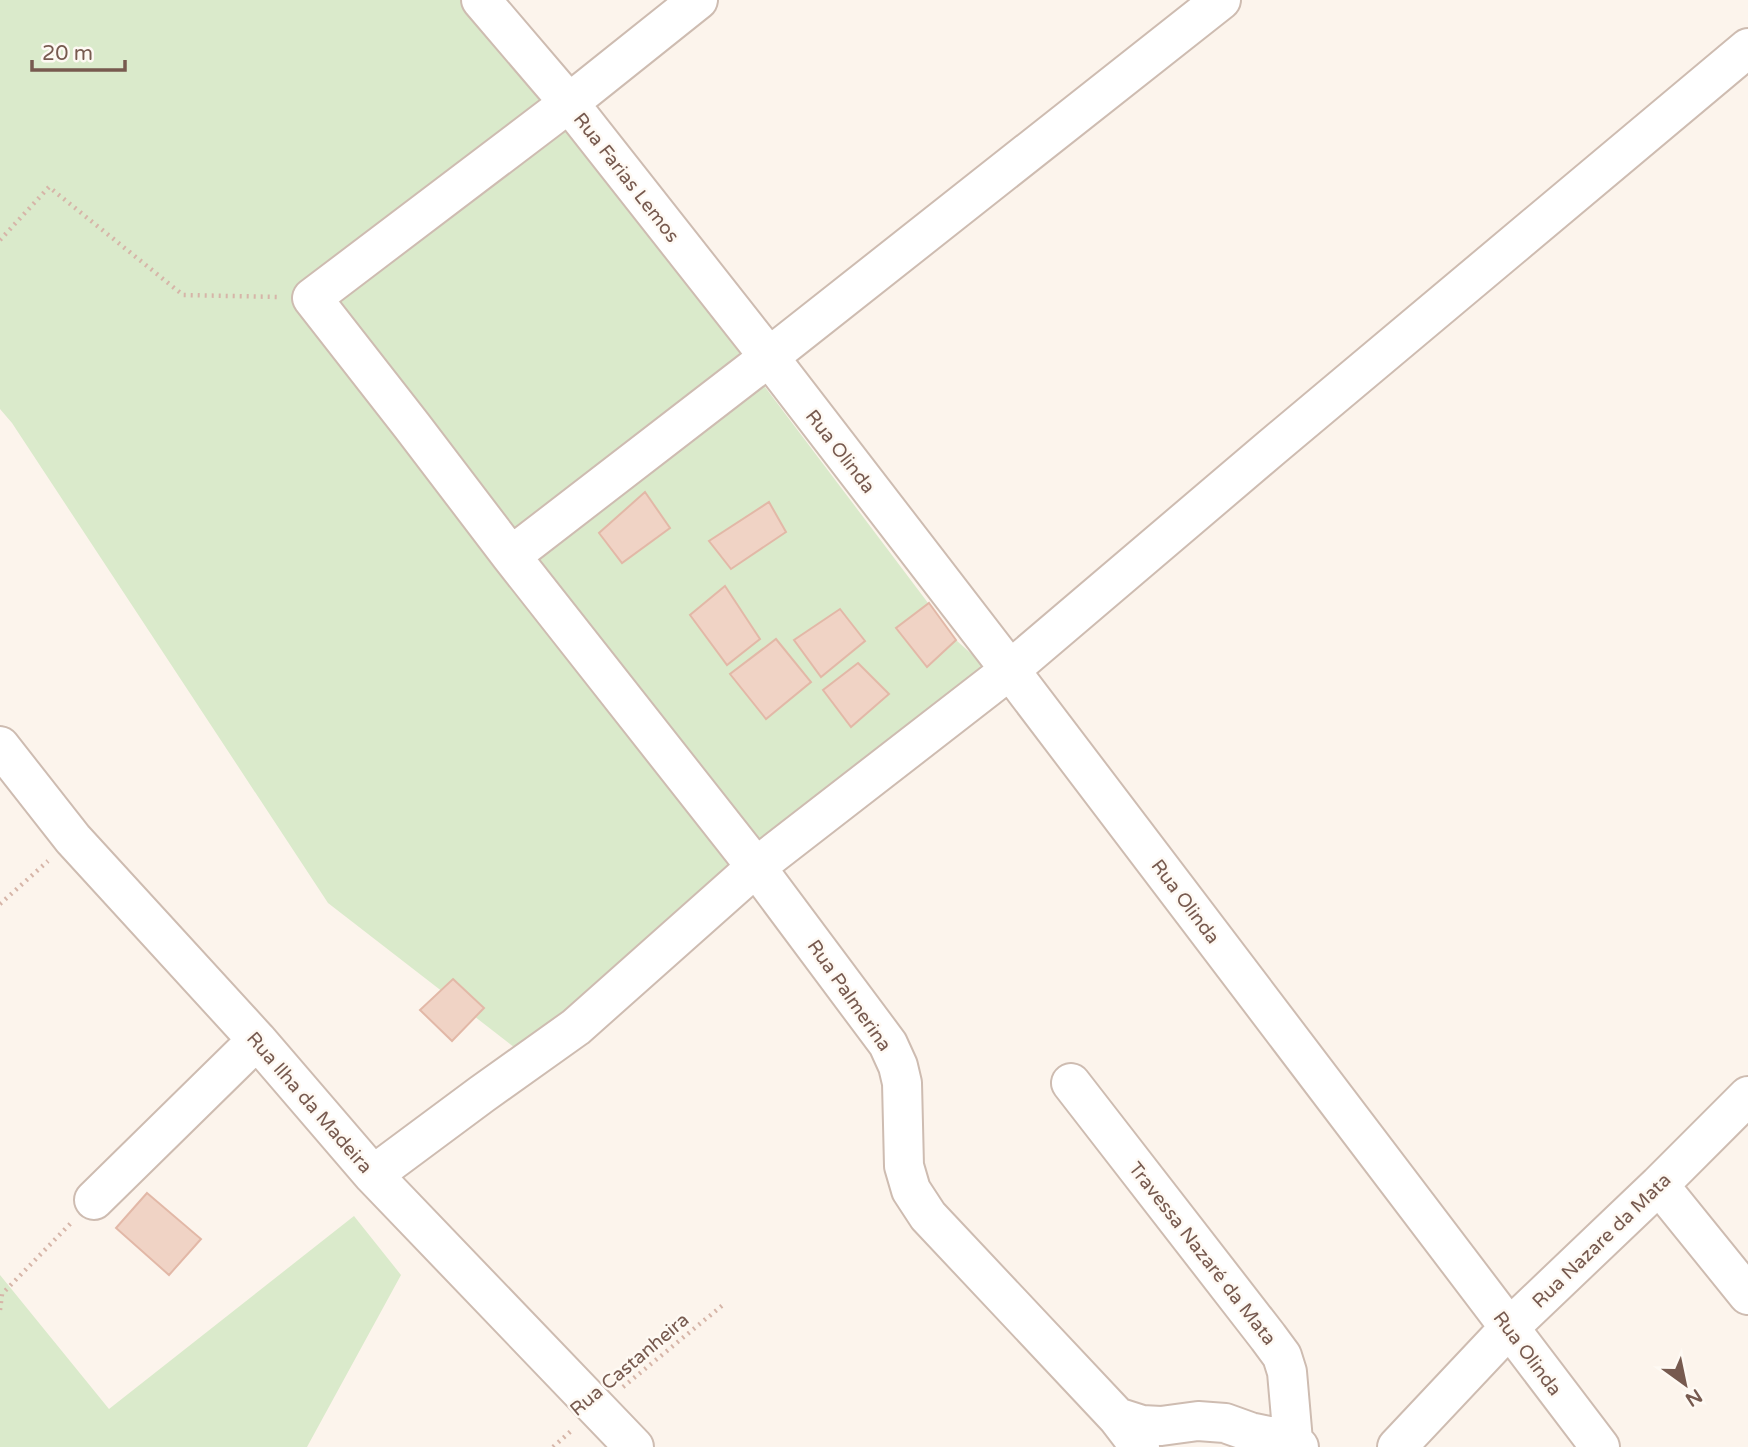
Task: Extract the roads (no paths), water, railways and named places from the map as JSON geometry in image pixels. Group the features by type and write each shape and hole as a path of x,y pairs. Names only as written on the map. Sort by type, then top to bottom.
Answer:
{"street":[{"name":"Rua Farias Lemos","path":"481,0 569,103 769,357"},
{"path":"569,103 698,0"},
{"path":"510,556 769,357 1221,0"},
{"path":"373,1175 576,1027 756,867 1010,670 1748,48"},
{"name":"Rua Palmerina","path":"569,103 312,298 510,556 756,867 888,1044 902,1083 904,1167 911,1190 928,1216 1117,1417 1140,1447"},
{"name":"Rua Olinda","path":"769,357 1600,1447"},
{"name":"Rua Ilha da Madeira","path":"0,746 72,839 257,1040 373,1175 634,1447"},
{"path":"94,1200 257,1040"},
{"name":"Travessa Nazaré da Mata","path":"1071,1083 1282,1356 1287,1372 1296,1444"},
{"name":"Rua Nazare da Mata","path":"1396,1447 1509,1328 1660,1185 1748,1096"},
{"path":"1660,1185 1748,1295"},
{"path":"1117,1417 1142,1425 1161,1426 1198,1421 1225,1423 1296,1444"}]}
